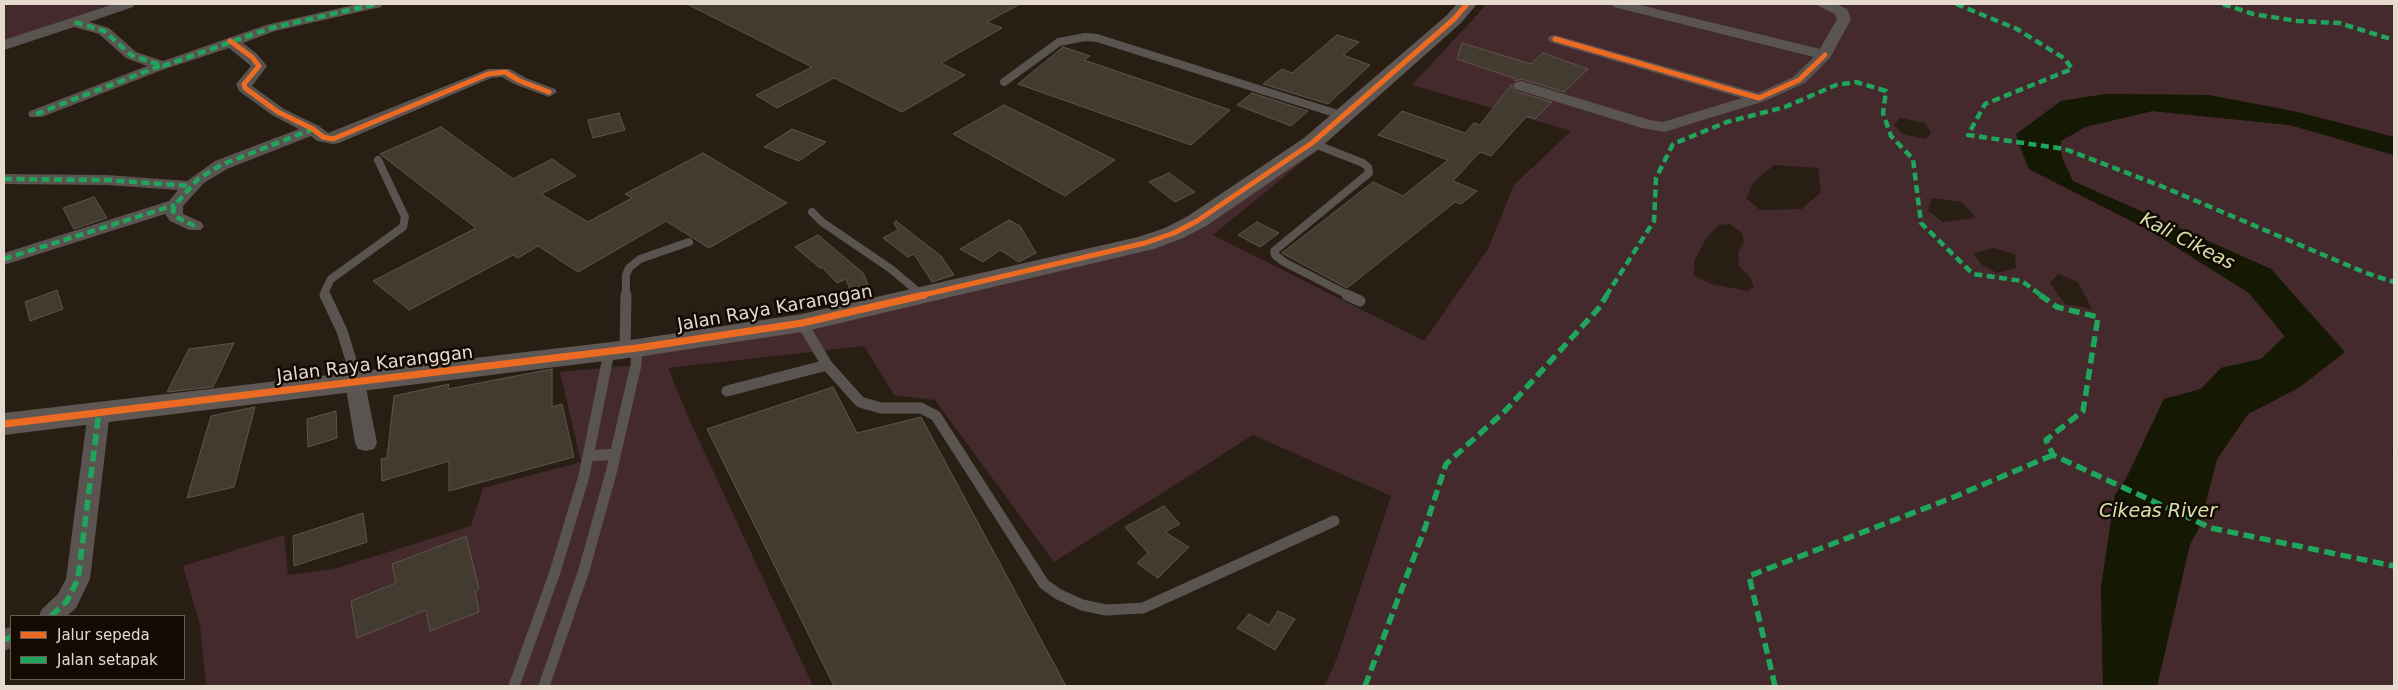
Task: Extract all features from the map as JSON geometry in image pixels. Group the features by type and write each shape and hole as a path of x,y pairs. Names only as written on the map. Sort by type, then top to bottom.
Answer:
{"street":[{"path":"4,45 128,4"},
{"path":"36,114 230,41 271,28 376,4"},
{"name":"Jalan Raya Karanggan","path":"4,424 98,411 356,383 623,350 802,323 1117,251 1174,233 1197,221 1312,143 1454,19 1467,4"},
{"path":"1619,4 1825,55"},
{"path":"1521,86 1648,125 1664,127 1759,98 1799,80 1825,55 1844,19 1842,12 1826,4"},
{"path":"75,22 104,31 131,55 160,66"},
{"path":"1555,39 1759,98"},
{"path":"230,41 252,57 260,66 244,84 244,88 278,112 313,129 323,138 333,139 346,136 488,74 510,73 520,81 549,92"},
{"path":"195,226 176,217 173,211 175,205 191,186 221,165 313,129"},
{"path":"4,179 107,180 191,186"},
{"path":"4,259 175,205"},
{"path":"356,383 366,443"},
{"path":"52,615 67,601 78,579 98,411"}],"lane":[{"path":"1004,82 1059,42 1085,37 1106,41 1344,116"},
{"path":"1312,143 1363,163 1368,167 1368,173 1358,184 1277,247 1274,251 1275,255 1284,262 1360,301"},
{"path":"356,383 342,331 326,300 325,291 331,279 344,268 391,237 403,226 405,216 378,160"},
{"path":"812,212 890,269 923,296"},
{"path":"514,686 556,572 588,456 623,350 626,275 629,268 640,259 689,242"},
{"path":"802,323 827,365 860,402 881,408 921,408 936,416 1044,584 1058,594 1082,605 1106,610 1143,608 1334,521"},
{"path":"544,686 584,570 615,454 636,365 623,350"},
{"path":"727,391 827,365"},
{"path":"588,456 615,454"}],"shaded area":[{"path":"4,4 128,4 4,45"},
{"path":"1487,4 2382,4 2394,6 2394,137 2293,111 2208,95 2106,94 2061,101 2017,142 2029,169 2149,230 2249,293 2285,337 2261,359 2221,368 2201,389 2164,399 2127,477 2115,495 2101,587 2103,686 1325,686 1337,658 1391,496 1253,435 1054,562 935,400 894,395 864,346 668,368 689,419 813,686 206,686 200,625 183,566 284,535 288,575 334,569 471,526 483,488 581,462 560,372 636,365 637,348 1145,243 1312,143 1324,147 1307,158 1213,235 1424,341 1488,249 1514,185 1571,131 1412,85","holes":["1900,118 1925,123 1931,133 1926,139 1902,134 1894,125","1774,165 1818,168 1821,192 1802,209 1760,210 1746,198 1753,183","1932,198 1962,202 1976,218 1943,222 1928,211","1730,224 1742,233 1744,242 1738,252 1739,266 1750,277 1754,287 1748,291 1711,284 1693,275 1695,259 1705,240 1718,225","1994,248 2015,254 2016,268 1997,273 1982,265 1973,253","2058,274 2078,282 2092,309 2065,304 2050,283"]},
{"path":"2152,111 2290,125 2394,155 2394,446 2392,448 2394,469 2392,473 2394,477 2394,686 2157,686 2190,544 2199,528 2217,459 2248,414 2300,387 2271,269 2072,181 2063,160 2060,148 2061,141 2085,127"}],"water":[{"name":"Cikeas River","path":"2106,94 2208,95 2293,111 2394,137 2394,155 2290,125 2152,111 2085,127 2061,141 2060,148 2063,160 2073,181 2271,269 2345,352 2300,387 2248,414 2217,459 2199,528 2190,544 2157,686 2103,686 2101,587 2115,495 2127,477 2164,399 2201,389 2221,368 2261,359 2285,336 2249,293 2149,230 2029,169 2016,134 2061,101"}],"building":[{"path":"687,4 1020,4 987,22 1002,28 941,63 965,75 902,112 834,78 777,108 756,95 812,67"},
{"path":"1337,35 1359,42 1343,55 1370,65 1328,104 1263,84 1282,69 1292,73"},
{"path":"1462,43 1531,64 1543,53 1588,69 1564,92 1522,79 1515,81 1516,79 1457,59"},
{"path":"1063,47 1090,56 1084,60 1230,110 1191,145 1018,84"},
{"path":"1511,85 1514,91 1552,102 1535,119 1527,116 1491,156 1480,152 1453,181 1477,191 1461,204 1455,202 1347,288 1282,253 1373,182 1403,196 1448,160 1378,135 1402,111 1465,133 1474,123 1480,125"},
{"path":"1252,93 1308,111 1291,126 1237,105"},
{"path":"1004,105 1115,160 1065,196 953,134"},
{"path":"619,113 625,130 593,138 588,120"},
{"path":"441,127 513,179 552,159 576,176 541,194 588,222 632,198 625,194 703,153 787,203 709,248 666,221 578,272 538,246 518,258 513,255 409,310 373,281 476,228 380,154"},
{"path":"792,129 826,142 799,161 764,147"},
{"path":"1169,173 1195,192 1175,202 1149,182"},
{"path":"94,197 107,218 74,229 63,208"},
{"path":"1009,220 1020,226 1036,253 1019,262 1000,250 983,262 960,249"},
{"path":"896,221 941,256 954,275 932,282 914,254 908,257 883,238 898,230 894,223"},
{"path":"1257,222 1279,233 1260,247 1238,235"},
{"path":"818,235 863,273 873,296 854,300 846,279 837,283 822,267 820,268 795,247"},
{"path":"57,290 63,309 30,321 25,302"},
{"path":"234,343 213,387 167,392 189,349"},
{"path":"552,369 552,407 562,404 574,457 449,491 449,461 382,481 381,459 387,458 394,396 449,384 448,389"},
{"path":"833,387 857,433 921,417 1066,686 834,686 707,429"},
{"path":"255,407 234,487 187,498 211,416"},
{"path":"336,411 337,438 308,447 307,419"},
{"path":"1164,506 1180,524 1165,532 1189,547 1158,578 1137,563 1148,553 1125,527"},
{"path":"363,513 367,542 294,566 293,536"},
{"path":"466,536 479,589 475,591 479,612 430,631 426,610 357,638 351,601 396,583 392,564"},
{"path":"1278,611 1295,619 1275,650 1237,628 1249,614 1269,625"}],"marked path":[{"path":"75,22 104,31 131,55 163,66 271,28 376,4"},
{"path":"1956,4 2017,29 2065,59 2072,69 1985,104 1968,135 2065,149 2161,186 2366,273 2394,282"},
{"path":"2223,4 2253,14 2297,21 2339,23 2394,40"},
{"path":"36,114 160,66"},
{"path":"1365,686 1425,528 1446,464 1505,411 1598,309 1654,221 1656,178 1673,144 1727,122 1785,107 1836,85 1856,82 1886,91 1883,113 1891,136 1913,159 1921,223 1973,274 2022,281 2057,307 2098,317 2083,411 2046,440 2053,455 2211,528 2394,566"},
{"path":"195,226 176,217 173,211 175,205 198,179 221,165 313,129"},
{"path":"4,179 107,180 191,186"},
{"path":"4,259 175,205"},
{"path":"52,615 67,601 78,579 99,411"},
{"path":"1775,686 1749,576 1949,499 2053,455"},
{"path":"4,640 10,637"}],"cycle path":[{"path":"4,424 637,348 802,323 1145,243 1174,233 1197,221 1312,143 1454,19 1467,4"},
{"path":"1555,39 1759,98 1799,80 1825,55"},
{"path":"230,41 252,57 259,66 244,84 245,88 278,112 313,129 323,137 333,139 488,74 505,72 520,81 549,92"}],"water label":[{"name":"Kali Cikeas","path":"2187,242"}]}
